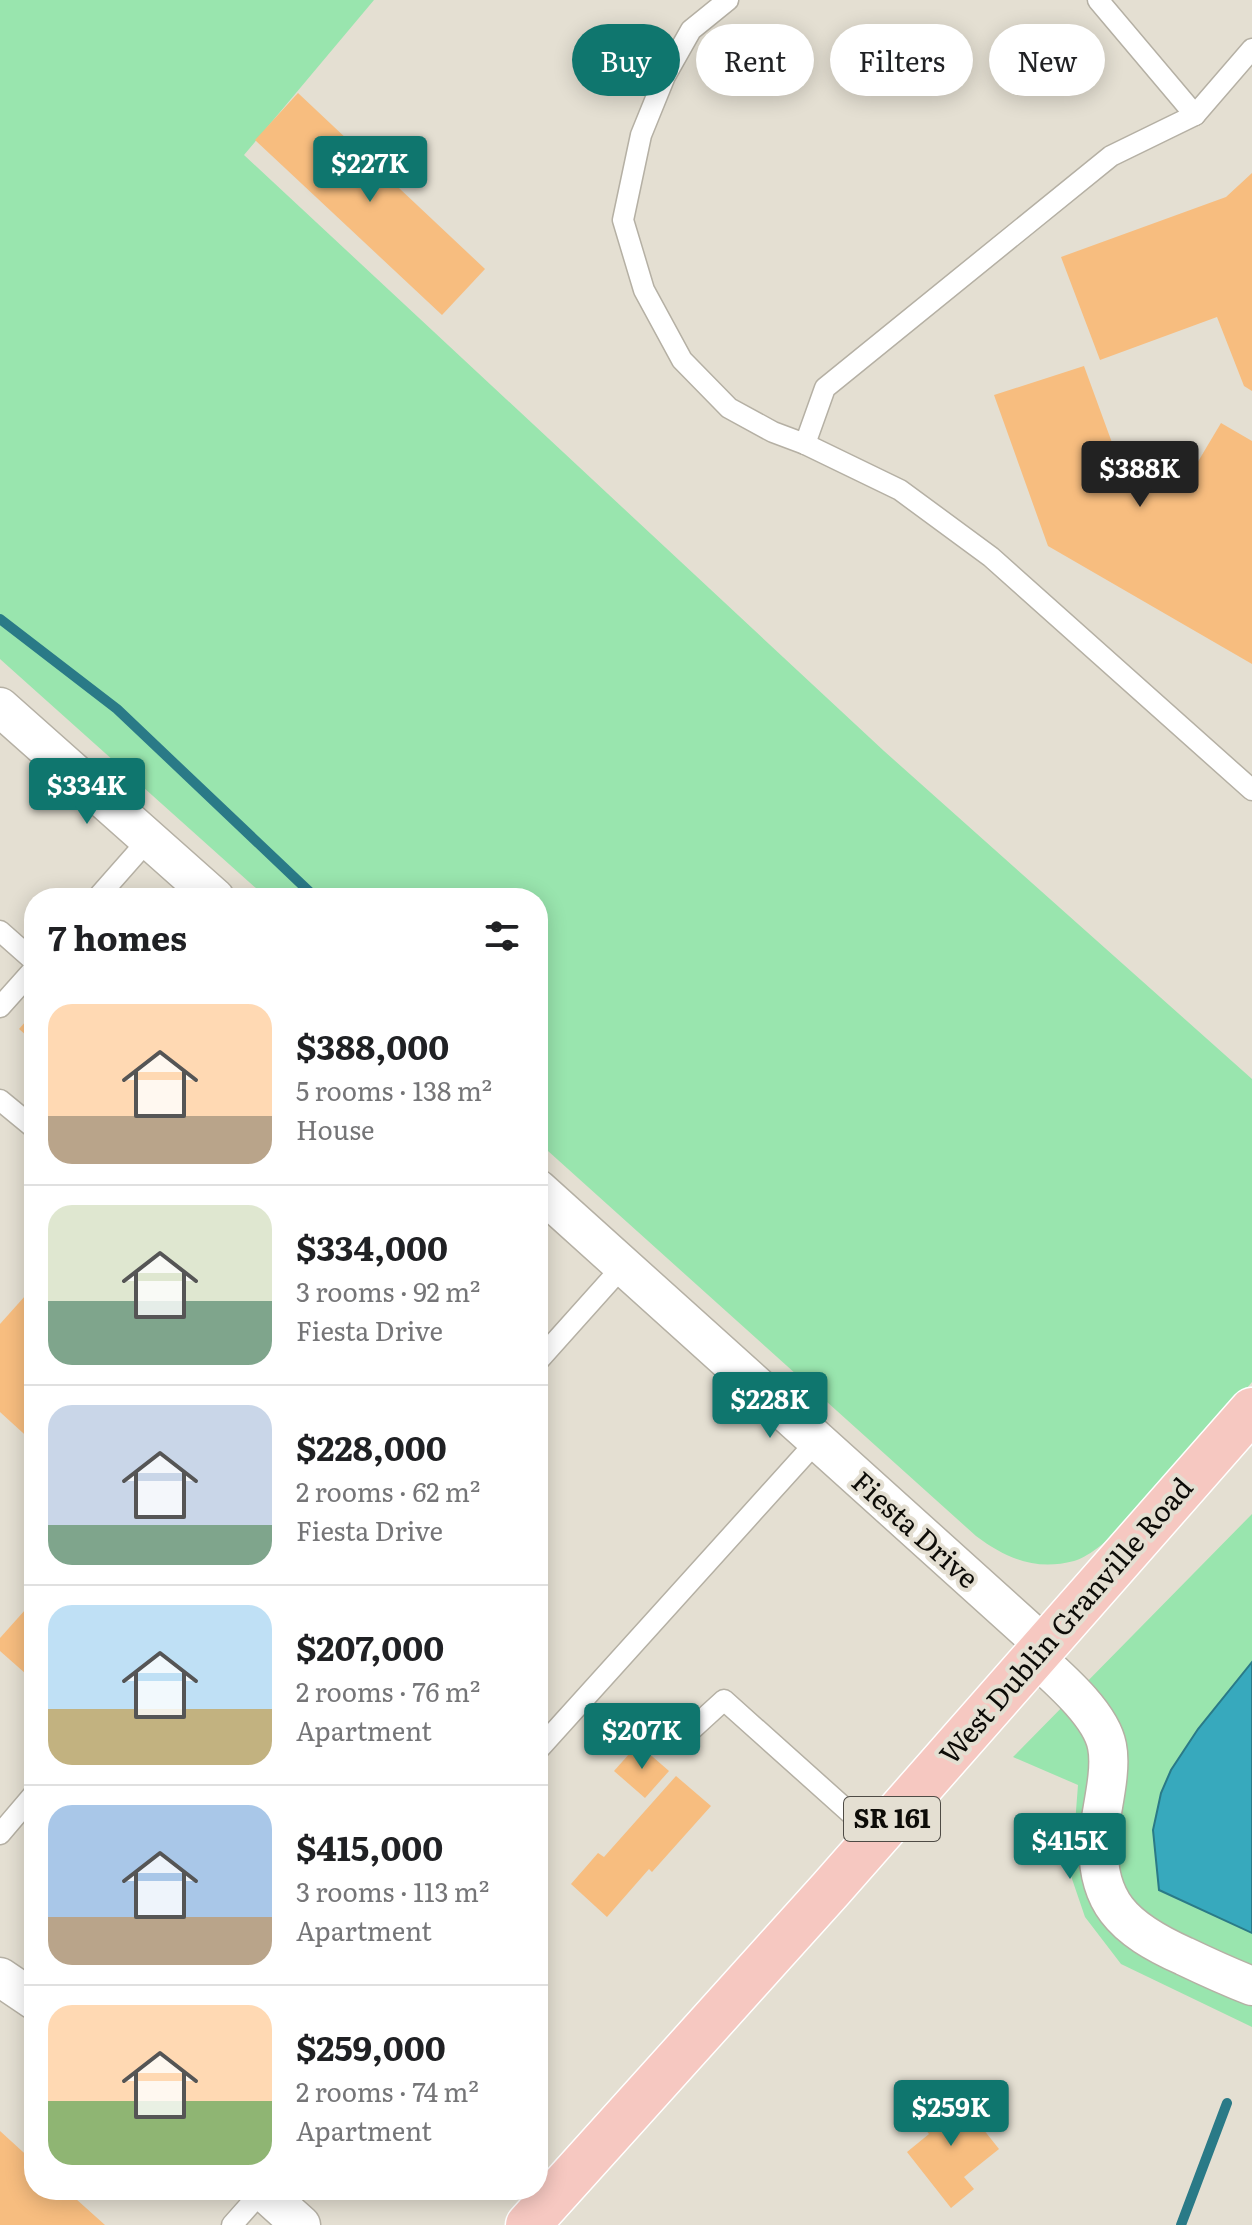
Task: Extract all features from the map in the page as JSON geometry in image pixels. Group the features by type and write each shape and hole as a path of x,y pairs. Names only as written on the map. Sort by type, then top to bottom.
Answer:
{"main road":[{"name":"West Dublin Granville Road","path":"528,2225 877,1837 1252,1410"}],"street":[{"path":"0,707 204,888"},
{"name":"Fiesta Drive","path":"548,1198 817,1441 1039,1651 1095,1721 1105,1739 1108,1755 1098,1848 1101,1880 1113,1907 1128,1924 1152,1941 1252,1986"},
{"path":"0,1977 24,1993"},
{"path":"273,2200 301,2225"}],"lane":[{"path":"728,0 691,30 665,76 641,135 623,220 644,290 682,360 729,408 773,432 900,490 991,557 1252,790"},
{"path":"1098,0 1195,115"},
{"path":"805,444 825,388 1111,156 1195,115 1252,49"},
{"path":"106,888 149,839"},
{"path":"0,931 24,952"},
{"path":"0,1007 24,980"},
{"path":"0,1100 24,1120"},
{"path":"548,1350 623,1266"},
{"path":"548,1739 817,1441"},
{"path":"678,1742 724,1700 877,1837"},
{"path":"0,1834 24,1806"},
{"path":"232,2225 253,2200"}],"green space":[{"path":"0,0 374,0 244,155 884,751 1252,1079 1252,1382 1140,1510 1092,1552 1074,1561 1047,1565 1022,1561 999,1551 976,1536 548,1151 548,888 256,888 0,659"},
{"path":"1252,1514 1252,2027 1121,1964 1085,1917 1071,1876 1078,1785 1013,1757"}],"water":[{"path":"1252,1662 1252,1933 1159,1890 1153,1830 1161,1793 1171,1770 1198,1729"}],"building":[{"path":"298,93 485,269 442,315 255,140"},
{"path":"1252,173 1252,391 1244,386 1217,317 1100,360 1061,257 1226,197"},
{"path":"1084,366 1126,481 1137,486 1156,451 1193,470 1221,423 1252,441 1252,664 1048,546 994,395"},
{"path":"24,1297 24,1434 0,1412 0,1324"},
{"path":"24,1611 24,1672 0,1651 0,1638"},
{"path":"638,1744 669,1771 645,1798 614,1771"},
{"path":"676,1776 711,1806 607,1917 571,1884 598,1853 604,1857"},
{"path":"952,2090 999,2149 964,2177 974,2189 951,2208 907,2152 929,2134 916,2118"},
{"path":"0,2131 24,2153 24,2200 77,2200 105,2225 0,2225"}],"waterway":[{"path":"0,619 117,709 305,888"},
{"path":"1181,2225 1227,2103"}]}
